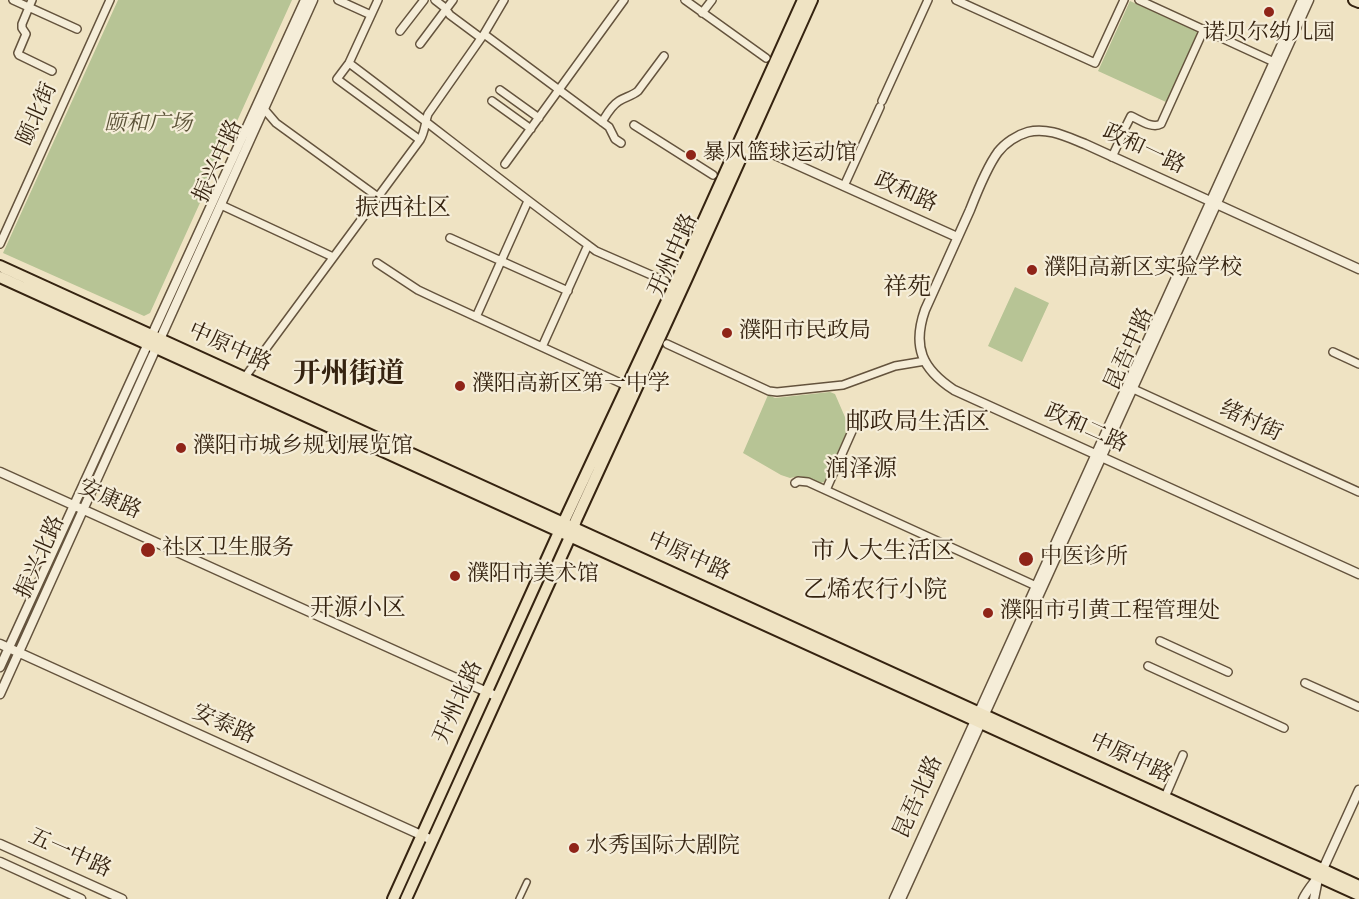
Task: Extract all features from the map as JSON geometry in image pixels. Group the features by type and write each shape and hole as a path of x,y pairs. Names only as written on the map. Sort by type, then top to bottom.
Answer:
{"main road":[{"name":"开州中路","path":"567,530 576,520 687,279 803,0"},
{"name":"开州中路","path":"567,530 627,386 812,0"},
{"path":"1354,0 1359,2"},
{"name":"中原中路","path":"0,266 154,342 245,377 567,530"},
{"name":"中原中路","path":"0,277 154,342 1321,873 1359,886"},
{"name":"开州北路","path":"393,899 487,692 567,530"},
{"name":"开州北路","path":"406,899 498,697 567,530"},
{"name":"中原中路","path":"980,718 1165,797 1321,873 1359,896"}],"street":[{"path":"13,0 31,4 77,29"},
{"name":"颐北街","path":"0,244 110,0"},
{"name":"振兴中路","path":"154,342 305,0"},
{"name":"振兴中路","path":"154,342 220,205 313,0"},
{"path":"338,0 371,15"},
{"path":"378,0 349,63 338,79 420,140"},
{"path":"400,31 424,0"},
{"path":"435,0 450,15 609,127 615,139 621,143"},
{"path":"420,44 453,0"},
{"path":"245,377 420,140 428,114 504,0"},
{"path":"505,164 624,0"},
{"path":"685,0 766,58"},
{"path":"702,13 712,0"},
{"path":"844,186 928,0"},
{"path":"956,0 1095,63 1124,0"},
{"path":"1139,0 1274,62"},
{"name":"昆吾中路","path":"1213,204 1302,0"},
{"name":"昆吾中路","path":"980,718 1213,204 1309,0"},
{"path":"31,4 21,24 26,34 18,52 19,55 52,71"},
{"path":"1112,157 1131,116 1153,126 1161,124 1204,30"},
{"path":"602,122 613,106 638,91 664,56"},
{"path":"349,63 596,251 665,281"},
{"path":"500,90 539,118"},
{"path":"492,101 531,129"},
{"path":"264,109 276,123 378,197"},
{"path":"634,125 713,175"},
{"name":"政和一路","path":"957,237 995,156 1000,150 1017,136 1027,132 1047,131 1074,140 1359,269"},
{"name":"政和路","path":"744,141 957,237"},
{"path":"476,317 528,201"},
{"path":"220,205 333,256"},
{"name":"政和二路","path":"957,237 922,319 919,337 925,361 941,382 954,390 1359,574"},
{"path":"450,238 568,291"},
{"path":"542,347 588,245"},
{"path":"377,263 418,290 627,386"},
{"name":"振兴北路","path":"0,667 4,646 154,342"},
{"name":"振兴北路","path":"0,694 83,510 154,342"},
{"path":"667,344 777,393 843,385 896,366 925,361"},
{"path":"1333,352 1359,364"},
{"name":"绪村街","path":"1130,387 1359,492"},
{"path":"826,490 853,429"},
{"name":"昆吾中路","path":"980,718 1036,586 1099,456"},
{"name":"安康路","path":"0,472 498,697"},
{"path":"795,483 808,482 1036,586"},
{"path":"1160,641 1228,672"},
{"name":"安泰路","path":"4,646 432,840"},
{"path":"1148,666 1284,729"},
{"path":"1305,683 1359,707"},
{"name":"昆吾北路","path":"894,899 980,718"},
{"name":"昆吾北路","path":"901,899 980,718"},
{"path":"1165,797 1183,755"},
{"path":"1314,899 1321,873 1359,790"},
{"name":"五一中路","path":"0,844 122,899"},
{"name":"五一中路","path":"0,862 81,899"},
{"path":"1303,899 1321,873"},
{"path":"519,899 527,882"}],"green space":[{"name":"颐和广场","path":"118,0 292,0 150,313 144,316 3,253"},
{"path":"1130,1 1198,32 1166,102 1098,71"},
{"path":"1015,287 1049,303 1022,362 988,346"},
{"path":"830,392 835,394 848,429 824,482 820,483 799,476 790,478 781,475 743,453 768,395 775,398"}],"place":[{"name":"诺贝尔幼儿园","path":"1269,12"},
{"name":"暴风篮球运动馆","path":"691,155"},
{"name":"濮阳高新区实验学校","path":"1032,270"},
{"name":"濮阳市民政局","path":"727,333"},
{"name":"濮阳高新区第一中学","path":"460,386"},
{"name":"濮阳市城乡规划展览馆","path":"181,448"},
{"name":"社区卫生服务","path":"148,550"},
{"name":"中医诊所","path":"1026,559"},
{"name":"濮阳市美术馆","path":"455,576"},
{"name":"濮阳市引黄工程管理处","path":"988,613"},
{"name":"水秀国际大剧院","path":"574,848"}],"district":[{"name":"振西社区","path":"403,211"},
{"name":"祥苑","path":"907,290"},
{"name":"开州街道","path":"349,377"},
{"name":"邮政局生活区","path":"918,425"},
{"name":"润泽源","path":"861,472"},
{"name":"市人大生活区","path":"883,554"},
{"name":"乙烯农行小院","path":"875,593"},
{"name":"开源小区","path":"358,611"}]}
